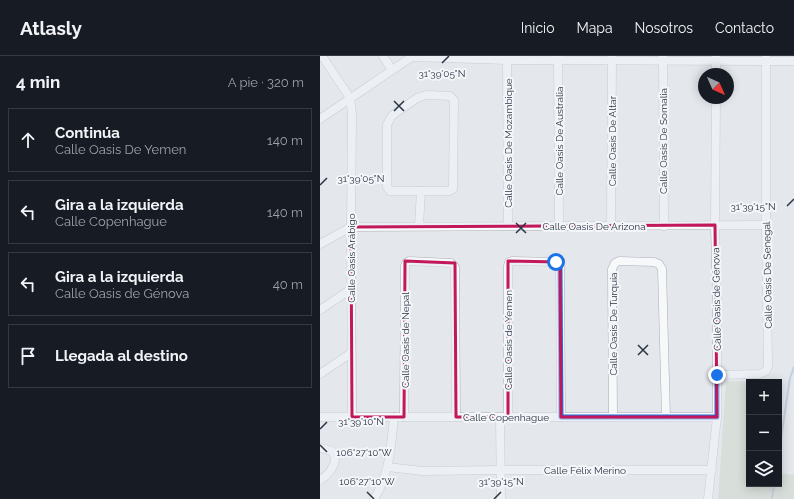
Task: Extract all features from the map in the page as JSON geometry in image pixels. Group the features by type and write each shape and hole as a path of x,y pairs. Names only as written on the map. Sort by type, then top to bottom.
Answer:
{"street":[{"path":"322,56 350,98"},
{"path":"383,56 392,70"},
{"path":"320,119 412,57 507,60 558,58 766,58 794,61"},
{"name":"Calle Oasis De Australia","path":"558,58 559,226"},
{"name":"Calle Oasis De Altar","path":"611,226 612,58"},
{"name":"Calle Oasis De Somalia","path":"663,58 664,226"},
{"name":"Calle Oasis De Senegal","path":"717,375 760,374 766,371 768,366 766,58"},
{"name":"Calle Oasis De Mozambique","path":"507,60 508,226"},
{"path":"422,96 450,96 454,100 453,189 449,191 421,191 392,192 388,189 387,124 394,114 422,96"},
{"name":"Calle Oasis Arábigo","path":"350,98 352,114 352,417"},
{"name":"Calle Oasis de Génova","path":"708,499 717,417 714,225 716,104"},
{"path":"419,226 421,191"},
{"name":"Calle Oasis De Arizona","path":"351,227 766,225"},
{"path":"320,244 351,227"},
{"name":"Calle Oasis de Nepal","path":"404,417 405,273 406,263 409,261 451,263 455,267 456,417"},
{"name":"Calle Oasis de Yemen","path":"501,499 508,266 509,262 512,261 556,262 560,267 561,417"},
{"name":"Calle Oasis De Turquía","path":"613,417 612,268 615,263 619,261 654,262 659,264 662,269 666,417"},
{"path":"320,310 351,289"},
{"path":"320,374 352,353"},
{"name":"Calle Copenhague","path":"320,417 717,417"},
{"path":"374,499 381,487 388,467 394,417"},
{"path":"320,448 329,449 335,456 333,466 327,475 320,480"},
{"name":"Calle Félix Merino","path":"388,467 422,471 712,470"}],"path":[{"path":"780,487 780,499"}],"highlighted area":[{"path":"715,225 717,417 561,417 560,262 508,261 508,417 456,417 455,263 405,261 404,417 352,417 351,227"}],"green space":[{"path":"726,381 746,382 746,487 782,487 782,473 794,475 794,499 718,499"}],"waterway":[{"path":"779,451 790,378 794,367"},
{"path":"772,499 774,487"}],"route":[{"path":"556,262 560,265 561,417 717,417 717,375"}]}
